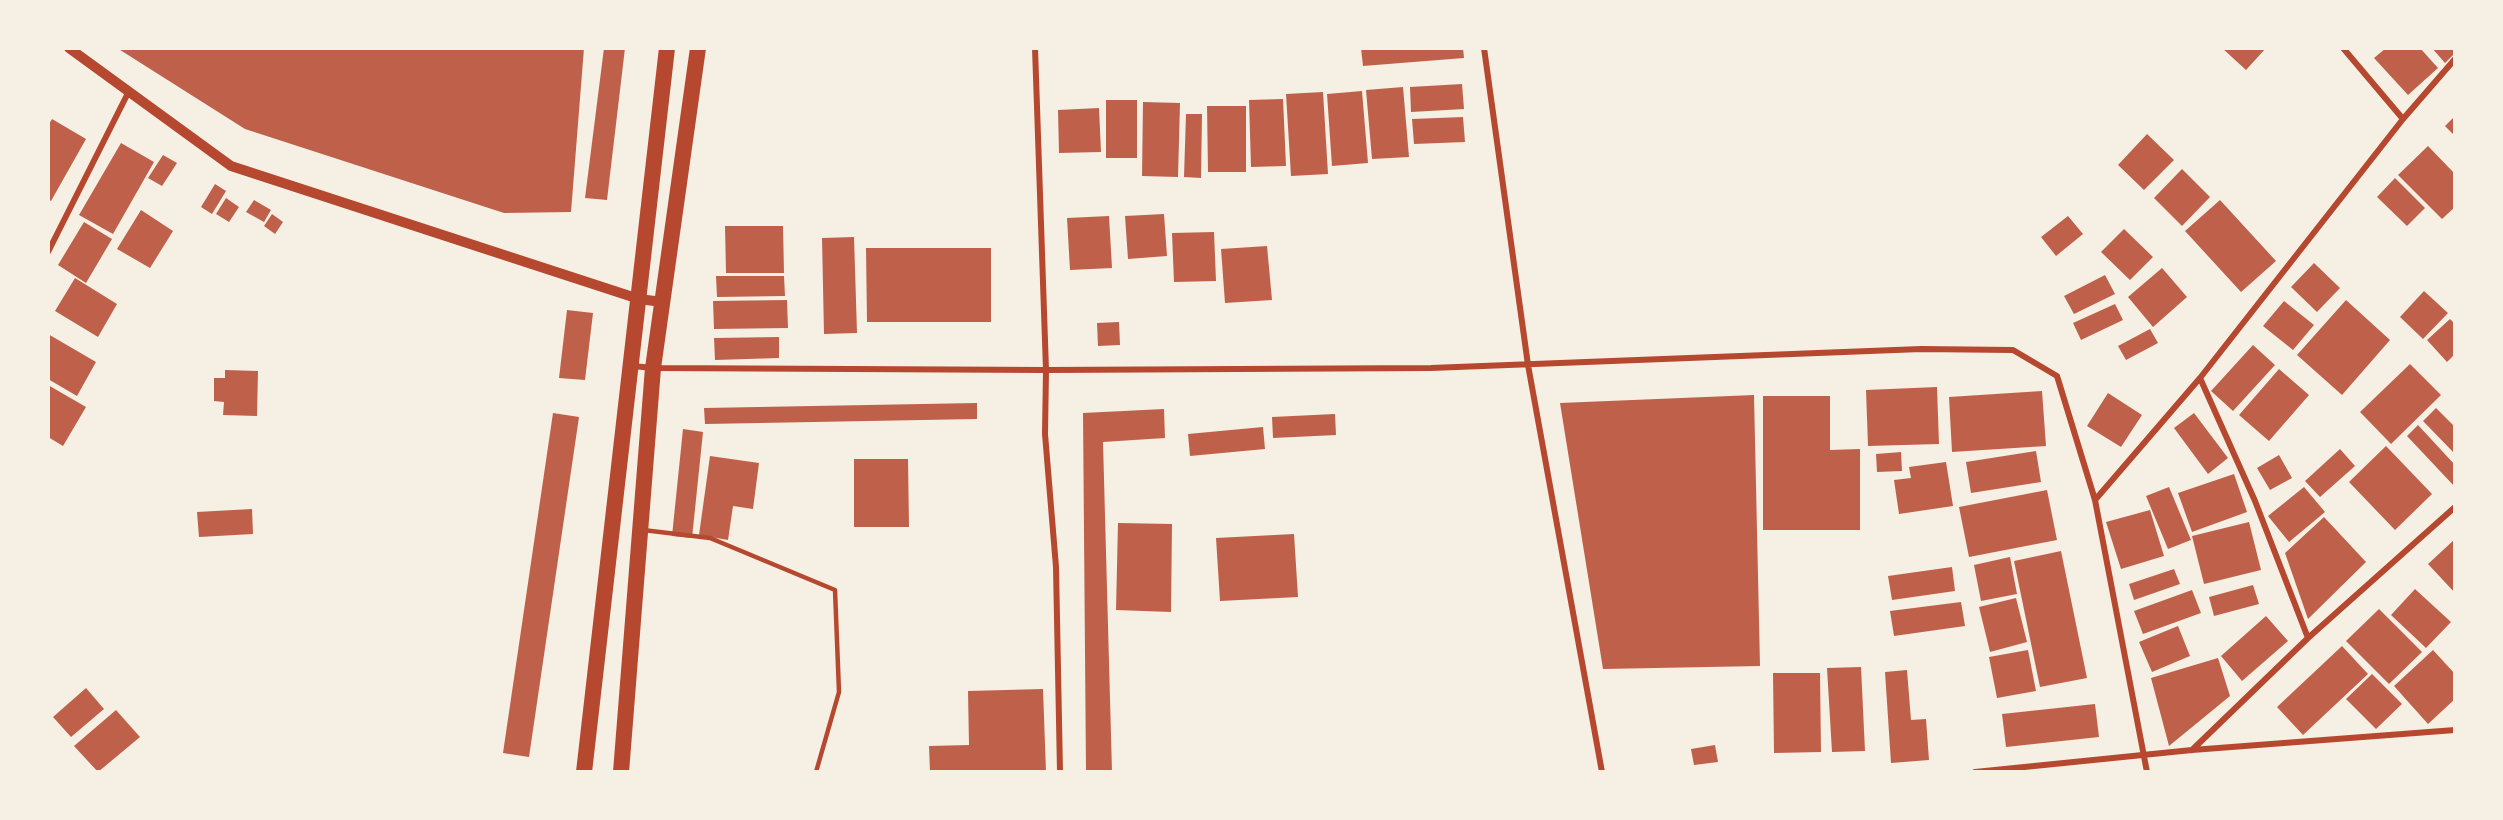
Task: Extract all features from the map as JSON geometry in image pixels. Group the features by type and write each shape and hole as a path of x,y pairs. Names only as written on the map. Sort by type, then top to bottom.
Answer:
{"highway":[{"path":"584,772 667,48"},
{"path":"621,772 653,368 698,48"}],"street":[{"path":"69,48 231,166 639,299 662,302"},
{"path":"1035,48 1046,370 1045,434 1056,579 1060,772"},
{"path":"1484,48 1528,364 1602,772"},
{"path":"2343,48 2403,119"},
{"path":"2095,500 2200,378 2403,119 2455,59"},
{"path":"48,252 129,91"},
{"path":"631,366 1046,370 1419,368 1921,349 2013,350 2057,376 2095,500 2147,772"},
{"path":"2200,378 2255,501 2307,638"},
{"path":"2192,750 2307,638 2455,507"},
{"path":"1976,772 2192,750 2455,730"}],"lane":[{"path":"640,530 710,538 835,590 839,692 816,772"}],"building":[{"path":"117,48 584,48 571,212 504,213 245,129"},
{"path":"604,48 625,48 607,200 585,198"},
{"path":"1361,48 1463,48 1464,58 1363,66"},
{"path":"2222,48 2266,48 2246,70"},
{"path":"2386,48 2420,48 2438,68 2408,95 2374,58"},
{"path":"2432,48 2455,48 2455,53 2445,63"},
{"path":"1462,84 1464,109 1411,112 1410,87"},
{"path":"1403,87 1409,157 1372,159 1366,90"},
{"path":"1362,91 1368,163 1332,166 1327,94"},
{"path":"1323,92 1328,174 1291,176 1286,94"},
{"path":"1283,99 1286,166 1251,167 1249,100"},
{"path":"1106,100 1137,100 1137,158 1106,158"},
{"path":"1143,102 1180,103 1178,177 1142,176"},
{"path":"1207,106 1246,106 1246,172 1208,172"},
{"path":"1099,108 1101,152 1059,153 1058,110"},
{"path":"1186,114 1202,114 1201,178 1184,177"},
{"path":"2455,116 2455,136 2445,126"},
{"path":"1463,117 1465,142 1414,144 1412,119"},
{"path":"52,119 86,139 51,201 48,199 48,126"},
{"path":"2147,134 2174,160 2144,190 2118,165"},
{"path":"121,143 154,162 113,234 79,215"},
{"path":"2428,146 2455,174 2455,207 2442,219 2398,175"},
{"path":"163,155 177,163 162,186 148,178"},
{"path":"2182,169 2210,197 2182,226 2154,198"},
{"path":"2395,178 2425,208 2407,226 2377,197"},
{"path":"215,184 226,191 212,214 201,207"},
{"path":"226,198 239,207 229,222 216,214"},
{"path":"254,200 271,210 264,222 246,212"},
{"path":"2220,200 2276,261 2241,292 2185,231"},
{"path":"141,210 173,231 150,268 117,249"},
{"path":"272,214 283,222 275,234 264,226"},
{"path":"1164,214 1167,256 1128,259 1125,216"},
{"path":"1109,216 1112,268 1070,270 1067,218"},
{"path":"2068,216 2083,234 2056,256 2041,237"},
{"path":"84,222 112,239 86,283 58,265"},
{"path":"725,226 783,226 784,273 726,273"},
{"path":"2124,229 2153,257 2130,280 2101,252"},
{"path":"1214,232 1216,281 1174,282 1172,233"},
{"path":"854,237 857,333 824,334 822,238"},
{"path":"1267,246 1272,300 1225,303 1221,249"},
{"path":"866,248 991,248 991,322 867,322"},
{"path":"2314,263 2340,288 2317,312 2291,287"},
{"path":"2162,268 2187,297 2153,327 2128,297"},
{"path":"2105,275 2115,294 2074,314 2064,296"},
{"path":"716,276 784,276 785,296 717,297"},
{"path":"75,278 117,304 98,337 55,311"},
{"path":"2424,291 2448,313 2423,339 2400,317"},
{"path":"787,300 788,328 714,329 713,301"},
{"path":"2346,300 2390,340 2342,395 2297,355"},
{"path":"2284,301 2314,325 2293,350 2263,326"},
{"path":"2115,304 2123,320 2081,340 2073,323"},
{"path":"567,310 593,313 585,380 559,378"},
{"path":"2450,319 2455,324 2455,354 2447,362 2427,340"},
{"path":"1119,322 1120,345 1098,346 1097,323"},
{"path":"2150,329 2158,343 2126,360 2118,346"},
{"path":"48,334 96,362 77,396 48,379"},
{"path":"779,337 779,358 715,360 714,338"},
{"path":"2253,345 2275,365 2233,411 2211,391"},
{"path":"2410,364 2441,395 2391,444 2360,412"},
{"path":"2279,369 2309,395 2269,441 2239,415"},
{"path":"225,370 258,371 257,416 223,415 224,402 214,401 214,378 225,378"},
{"path":"48,385 86,407 63,446 48,437"},
{"path":"1937,387 1939,444 1868,446 1866,390"},
{"path":"2042,391 2046,446 1952,452 1949,397"},
{"path":"2108,393 2142,415 2121,447 2087,426"},
{"path":"1754,395 1760,666 1603,669 1560,403"},
{"path":"1763,396 1830,396 1830,450 1860,449 1860,530 1763,530"},
{"path":"977,403 977,419 705,424 704,408"},
{"path":"2436,408 2455,427 2455,454 2423,421"},
{"path":"1164,409 1165,438 1103,442 1112,772 1086,772 1083,413"},
{"path":"553,413 579,417 529,757 503,753"},
{"path":"2194,413 2228,458 2208,474 2174,428"},
{"path":"1335,414 1336,435 1273,438 1272,417"},
{"path":"2418,425 2455,465 2455,487 2407,436"},
{"path":"1263,427 1265,449 1190,456 1188,434"},
{"path":"683,429 703,432 692,538 672,536"},
{"path":"2386,446 2432,494 2395,530 2349,482"},
{"path":"2340,449 2355,466 2320,497 2305,481"},
{"path":"2036,451 2041,482 1971,493 1966,462"},
{"path":"1901,452 1902,471 1877,472 1876,454"},
{"path":"2279,455 2292,478 2270,490 2257,468"},
{"path":"710,456 759,463 753,509 733,506 728,540 699,535"},
{"path":"854,459 908,459 909,527 854,527"},
{"path":"1946,462 1953,506 1899,514 1894,480 1911,478 1909,467"},
{"path":"2234,474 2247,512 2192,532 2178,493"},
{"path":"2169,487 2191,540 2168,549 2146,496"},
{"path":"2304,487 2325,512 2289,542 2268,516"},
{"path":"2047,490 2057,540 1969,557 1959,507"},
{"path":"252,509 253,534 199,537 197,512"},
{"path":"2150,510 2164,556 2121,569 2106,522"},
{"path":"2324,517 2366,562 2308,619 2285,553"},
{"path":"2249,522 2261,570 2204,584 2192,536"},
{"path":"1118,523 1172,524 1171,612 1116,610"},
{"path":"1294,534 1298,597 1220,601 1216,538"},
{"path":"2455,539 2455,593 2428,564"},
{"path":"2061,551 2087,678 2040,687 2014,561"},
{"path":"2010,557 2017,594 1981,601 1974,565"},
{"path":"1952,567 1955,591 1892,600 1888,576"},
{"path":"2174,569 2180,584 2134,600 2129,584"},
{"path":"2253,585 2259,604 2214,616 2209,597"},
{"path":"2415,589 2451,622 2426,648 2391,615"},
{"path":"2192,590 2201,613 2143,634 2134,611"},
{"path":"2016,598 2027,642 1990,652 1979,607"},
{"path":"1961,602 1965,626 1894,636 1890,611"},
{"path":"2379,609 2422,652 2389,684 2346,641"},
{"path":"2266,616 2288,641 2242,681 2221,656"},
{"path":"2178,626 2190,656 2152,672 2139,642"},
{"path":"2342,646 2368,674 2303,735 2277,707"},
{"path":"2028,650 2036,691 1997,698 1989,657"},
{"path":"2433,650 2455,674 2455,699 2428,724 2394,686"},
{"path":"2218,658 2230,696 2169,746 2151,678"},
{"path":"1861,667 1865,751 1832,752 1827,668"},
{"path":"1907,670 1911,720 1926,719 1929,760 1891,763 1885,672"},
{"path":"1773,673 1820,673 1821,752 1774,753"},
{"path":"2372,674 2402,704 2376,729 2346,699"},
{"path":"86,688 104,709 71,737 53,717"},
{"path":"1043,689 1046,772 930,772 929,746 969,745 968,691"},
{"path":"2095,704 2099,737 2006,747 2002,714"},
{"path":"116,710 140,737 98,772 74,746"},
{"path":"1715,745 1718,762 1694,765 1691,749"}]}
